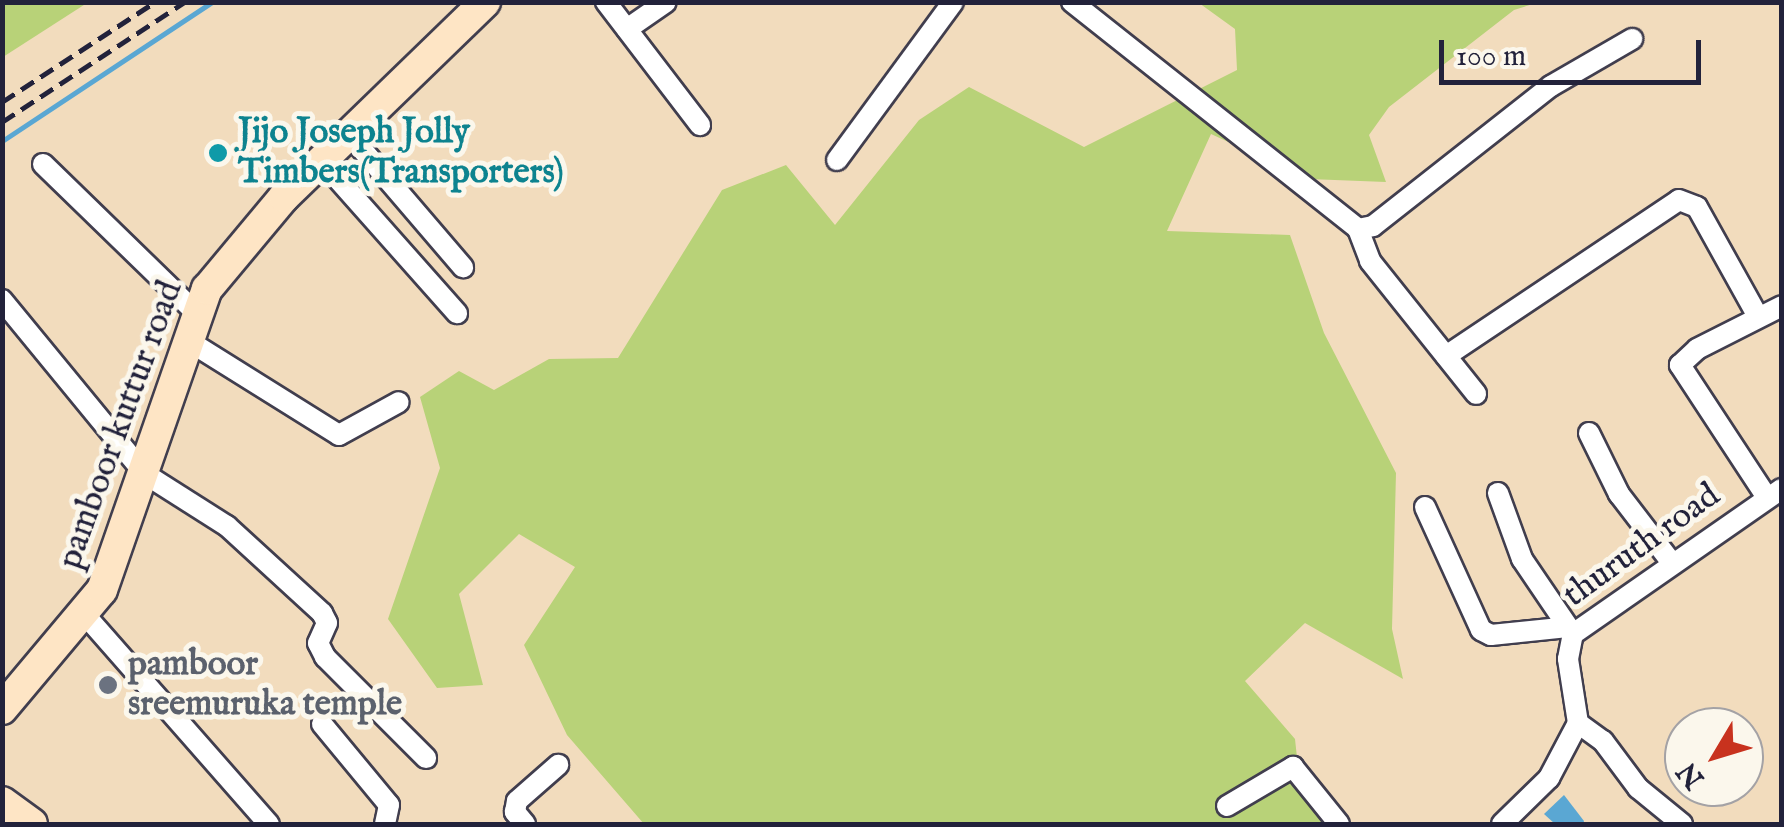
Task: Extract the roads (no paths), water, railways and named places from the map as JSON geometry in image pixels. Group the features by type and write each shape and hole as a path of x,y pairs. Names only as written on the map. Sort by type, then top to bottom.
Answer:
{"main road":[{"name":"pamboor kuttur road","path":"2,709 86,616 145,474 192,326 232,254 348,133 485,2"},
{"path":"2,802 32,824"}],"street":[{"path":"606,2 700,125"},
{"path":"627,29 666,2"},
{"path":"836,160 953,2"},
{"path":"1072,2 1358,230 1370,261 1476,394"},
{"path":"1358,230 1373,226 1551,86 1632,40"},
{"path":"348,133 463,266"},
{"path":"321,160 457,313"},
{"path":"44,164 192,326 339,435 399,402"},
{"path":"1446,356 1679,200 1697,208 1756,315"},
{"path":"2,300 145,474 227,526 322,613 327,623 318,643 324,657 426,758"},
{"path":"1774,493 1680,365 1756,315 1782,306"},
{"path":"1589,433 1619,494 1672,563"},
{"name":"thuruth road","path":"1578,723 1568,659 1570,631 1774,493"},
{"path":"1498,494 1522,559 1570,631"},
{"path":"1425,507 1482,630 1490,635 1570,631"},
{"path":"86,616 270,824"},
{"path":"1502,824 1550,778 1578,723 1604,741 1638,788 1682,824"},
{"path":"322,724 389,805 385,824"},
{"path":"525,824 515,812 517,801 558,765"},
{"path":"1226,806 1293,767 1339,824"}],"water":[{"path":"1564,795 1583,824 1555,824 1544,814"}],"waterway":[{"path":"2,141 212,2"}],"railway":[{"path":"2,102 155,2"},
{"path":"2,122 185,2"}],"place":[{"name":"Jijo Joseph Jolly Timbers(Transporters)","path":"218,153"},
{"name":"pamboor sreemuruka temple","path":"108,685"}]}
